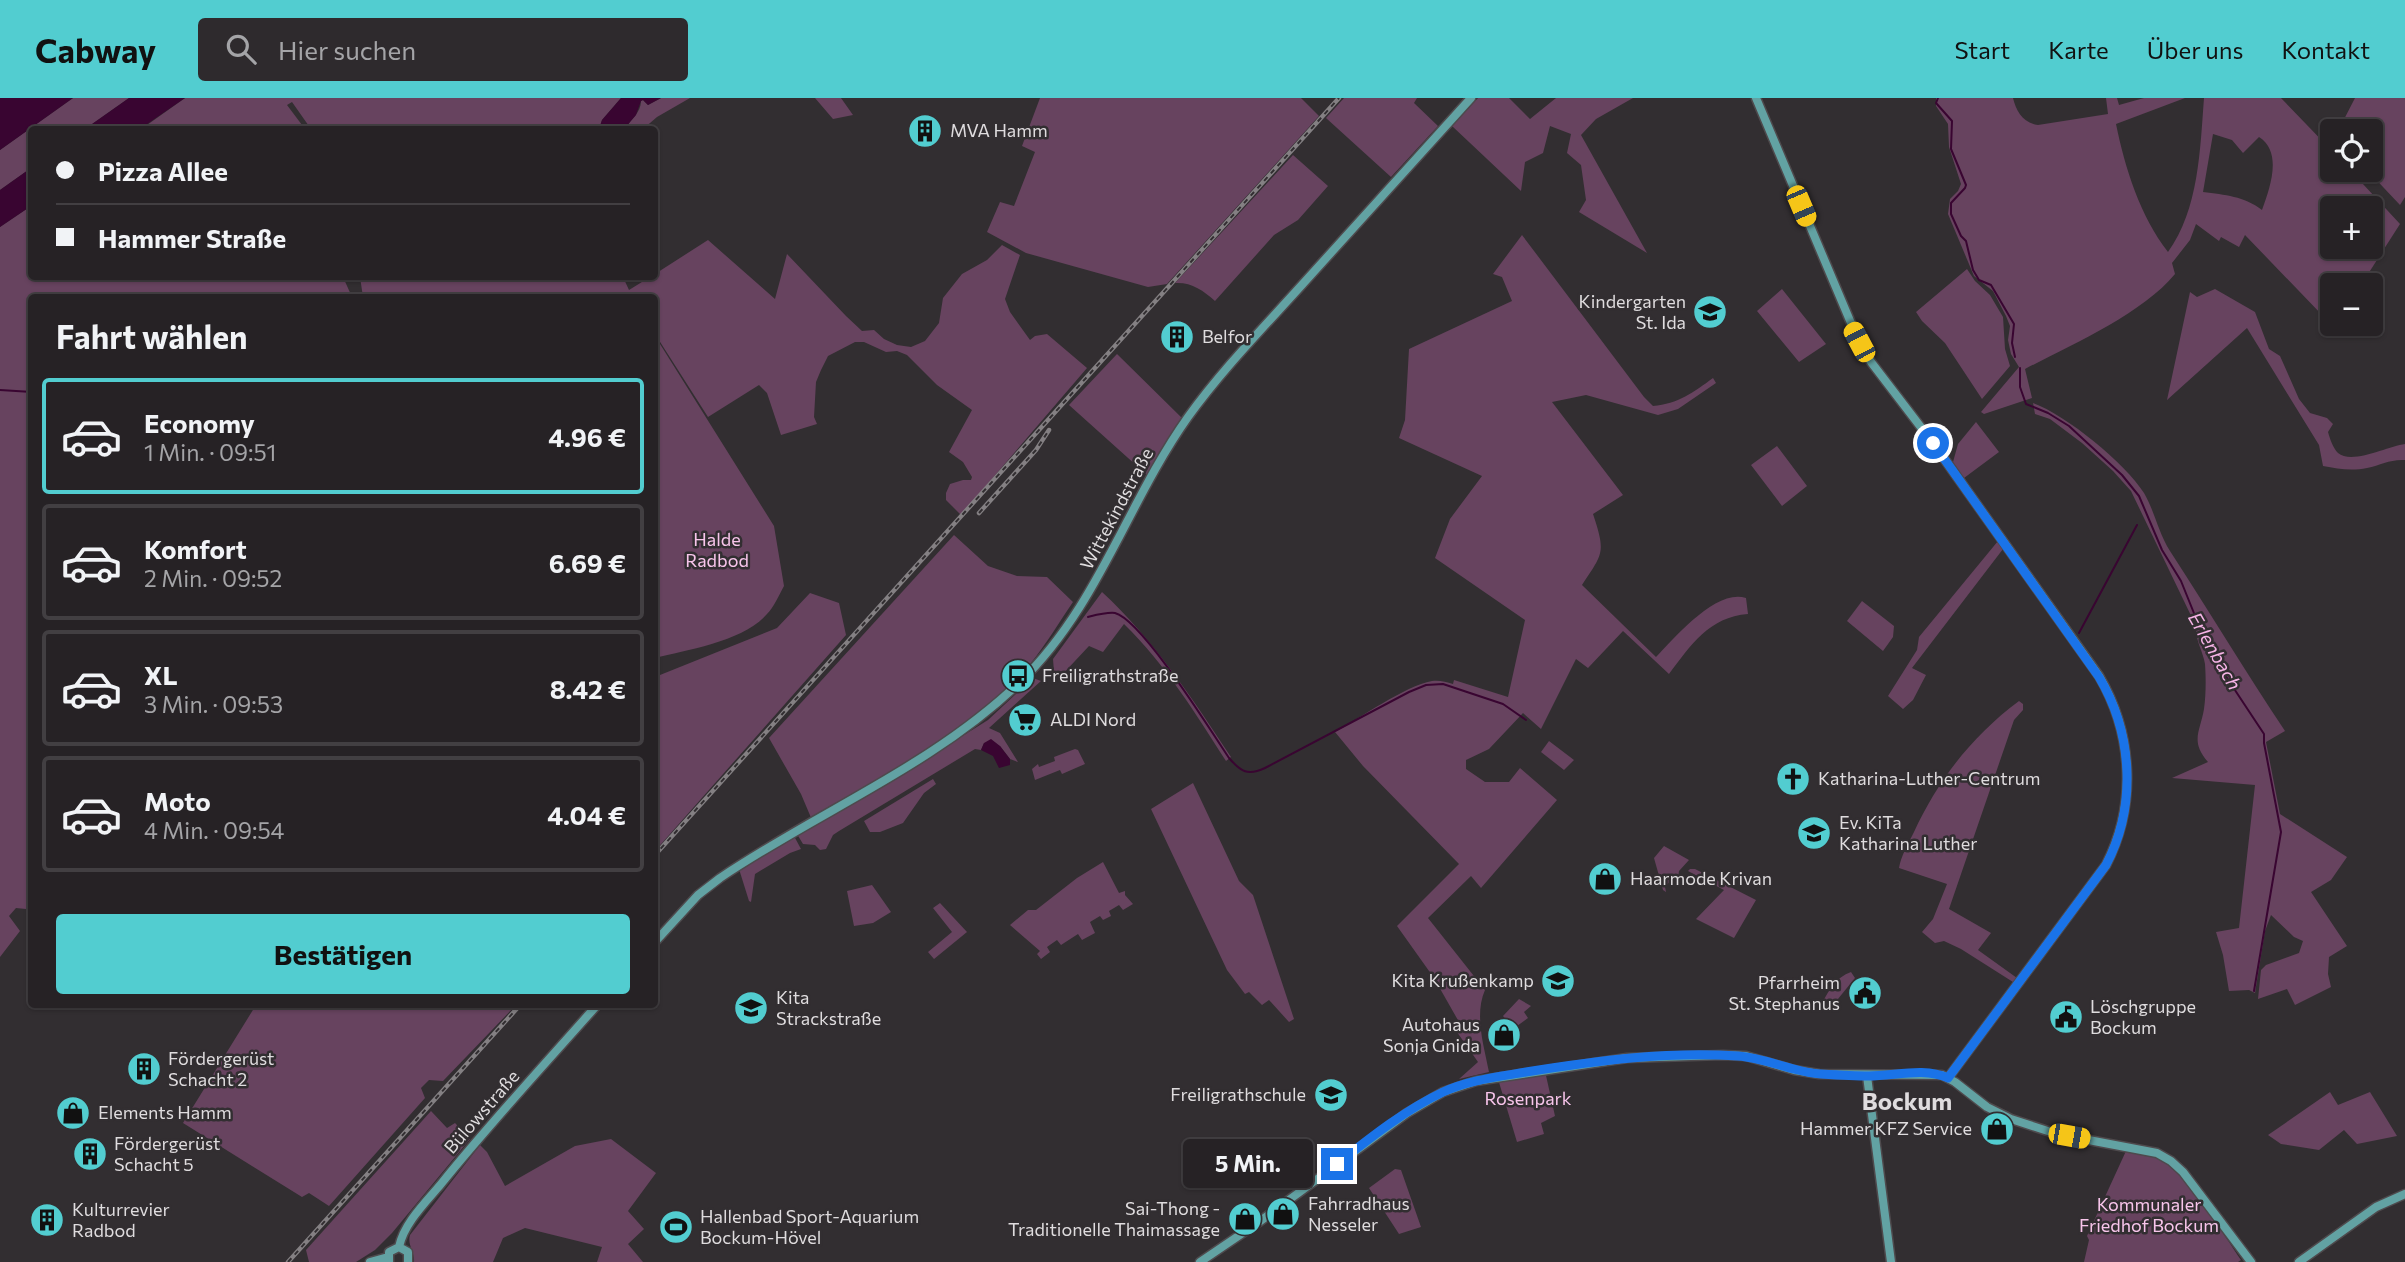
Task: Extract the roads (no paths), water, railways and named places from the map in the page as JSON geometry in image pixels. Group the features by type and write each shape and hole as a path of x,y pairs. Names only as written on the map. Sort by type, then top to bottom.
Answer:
{"main road":[{"name":"Wittekindstraße","path":"658,939 698,895 735,867 925,756 969,725 1027,675 1066,629 1089,595 1164,455 1198,404 1275,313 1471,98"},
{"path":"1756,98 1852,329 1871,362 1941,454 2099,677 2119,720 2127,769 2123,818 2106,865 1948,1078"},
{"name":"Bülowstraße","path":"389,1260 391,1250 399,1247 400,1239 411,1223 469,1150 594,1008"},
{"path":"1200,1262 1407,1113 1433,1097 1465,1083 1627,1058 1723,1055 1746,1056 1802,1072 1867,1076 1923,1073 1948,1078 1987,1107 2026,1124 2057,1134 2146,1149 2169,1158 2187,1177 2251,1262"},
{"path":"1867,1076 1891,1262"},
{"path":"2299,1262 2376,1207 2405,1194"},
{"path":"399,1247 408,1252 408,1262"},
{"path":"370,1262 389,1260"}],"waterway":[{"path":"1938,98 1936,103 1952,121 1951,149 1966,185 1951,203 1951,214 1966,241 1973,270 1979,280 1991,285 2014,324 2012,343 2015,357"},
{"name":"Erlenbach","path":"2020,368 2020,387 2026,404 2069,426 2122,475 2139,496 2162,550 2181,581 2204,638 2264,734 2281,832 2254,991"},
{"path":"0,390 28,392"},
{"path":"2079,633 2137,525"},
{"path":"1088,617 1115,613 1127,620 1158,655 1229,758 1237,767 1249,772 1265,768 1426,685 1443,684 1503,704 1526,720"}],"railway":[{"path":"658,852 1339,98"},
{"path":"979,513 1036,450 1049,430"},
{"path":"288,1262 517,1008"}],"place":[{"name":"MVA Hamm","path":"925,131"},
{"name":"Kindergarten St. Ida","path":"1710,312"},
{"name":"Belfor","path":"1177,337"},
{"name":"Freiligrathstraße","path":"1018,676"},
{"name":"ALDI Nord","path":"1025,720"},
{"name":"Katharina-Luther-Centrum","path":"1793,779"},
{"name":"Ev. KiTa Katharina Luther","path":"1814,833"},
{"name":"Haarmode Krivan","path":"1605,879"},
{"name":"Kita Krußenkamp","path":"1558,981"},
{"name":"Pfarrheim St. Stephanus","path":"1865,993"},
{"name":"Kita Strackstraße","path":"751,1008"},
{"name":"Löschgruppe Bockum","path":"2066,1017"},
{"name":"Autohaus Sonja Gnida","path":"1504,1035"},
{"name":"Fördergerüst Schacht 2","path":"144,1069"},
{"name":"Freiligrathschule","path":"1331,1095"},
{"name":"Elements Hamm","path":"73,1113"},
{"name":"Hammer KFZ Service","path":"1997,1129"},
{"name":"Fördergerüst Schacht 5","path":"90,1154"},
{"name":"Fahrradhaus Nesseler","path":"1283,1214"},
{"name":"Sai-Thong - Traditionelle Thaimassage","path":"1245,1219"},
{"name":"Kulturrevier Radbod","path":"47,1220"},
{"name":"Hallenbad Sport-Aquarium Bockum-Hövel","path":"676,1227"}],"district":[{"name":"Bockum","path":"1907,1102"}],"park label":[{"name":"Halde Radbod","path":"717,550"},
{"name":"Rosenpark","path":"1528,1099"},
{"name":"Kommunaler Friedhof Bockum","path":"2149,1215"}]}
